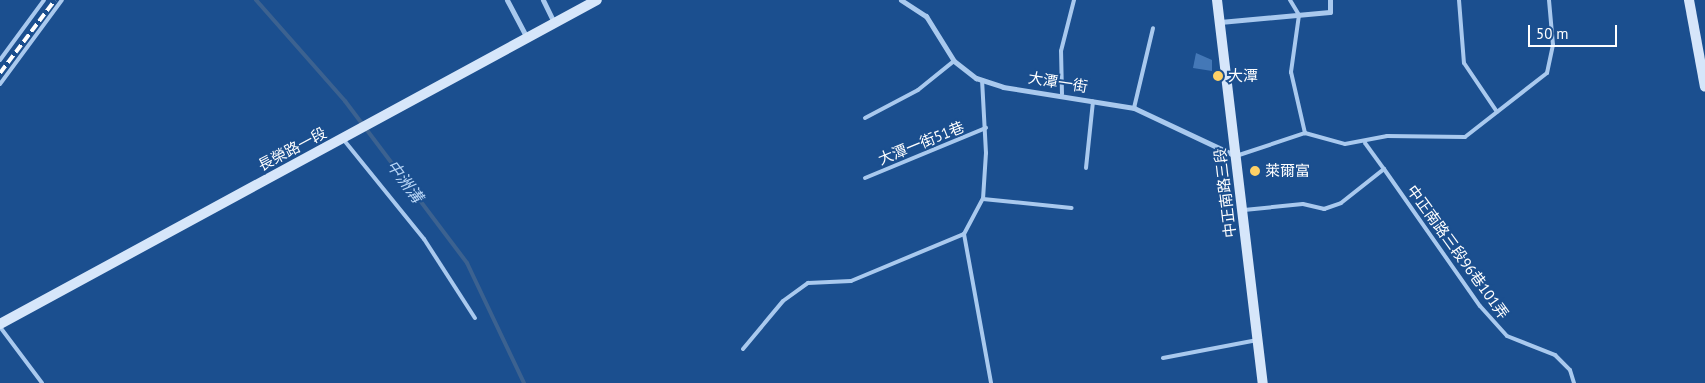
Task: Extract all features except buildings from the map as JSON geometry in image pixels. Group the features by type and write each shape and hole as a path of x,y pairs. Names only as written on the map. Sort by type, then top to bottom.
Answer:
{"street":[{"path":"507,0 527,38"},
{"path":"542,0 555,23"},
{"name":"長榮路一段","path":"0,325 598,0"},
{"name":"大潭一街","path":"901,0 926,16 954,61 982,80 1134,108 1236,156"},
{"name":"中正南路三段","path":"1217,0 1263,383"},
{"path":"1220,22 1330,12 1330,0"},
{"path":"1689,0 1705,87"}],"lane":[{"path":"0,60 44,0"},
{"path":"0,84 62,0"},
{"path":"1062,94 1061,51 1074,0"},
{"path":"1290,0 1299,15 1290,72 1306,133"},
{"path":"1459,0 1464,62 1497,112"},
{"path":"1236,156 1306,133 1323,141 1365,143 1387,136 1466,137 1548,73 1553,45 1549,0"},
{"path":"1134,108 1152,28"},
{"path":"865,118 918,90 954,61"},
{"name":"大潭一街51巷","path":"964,234 983,199 986,128 982,80"},
{"path":"1086,168 1093,100"},
{"name":"大潭一街51巷","path":"866,178 986,128"},
{"path":"343,138 424,239 474,318"},
{"name":"中正南路三段96巷101弄","path":"1365,143 1480,306 1507,336 1555,355 1570,370 1574,383"},
{"path":"1242,210 1303,204 1324,209 1341,203 1384,169"},
{"path":"983,199 1072,208"},
{"path":"743,349 783,301 808,284 851,282 964,234 991,383"},
{"path":"0,325 42,383"},
{"path":"1163,358 1257,340"}],"waterway":[{"name":"中洲溝","path":"256,0 345,101 467,263 524,383"}],"railway":[{"path":"0,73 55,0"}],"place":[{"name":"大潭","path":"1218,76"},
{"name":"萊爾富","path":"1255,171"}]}
